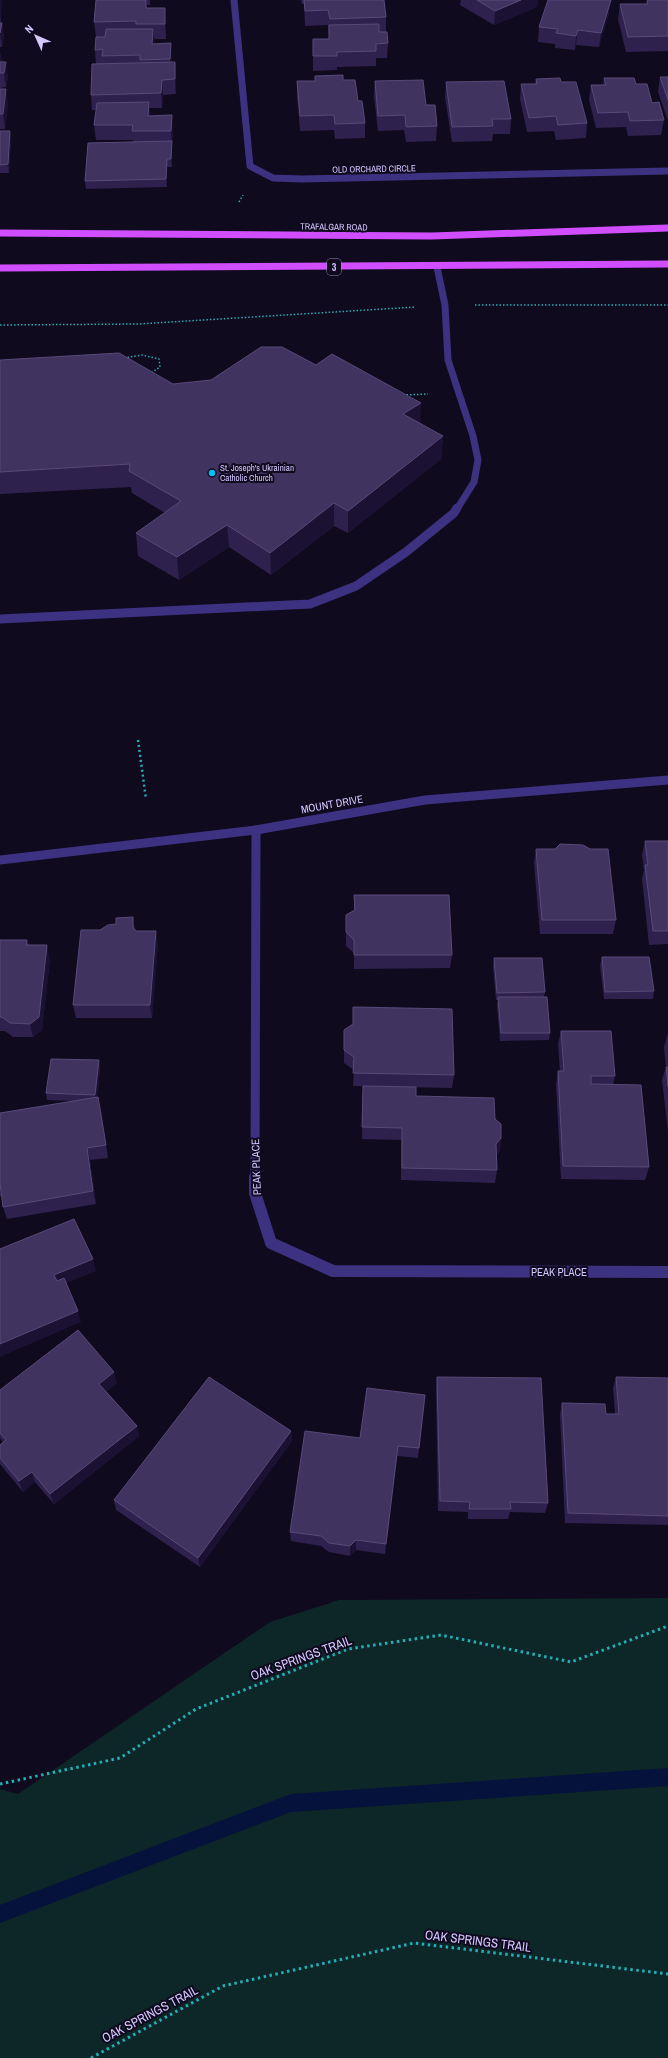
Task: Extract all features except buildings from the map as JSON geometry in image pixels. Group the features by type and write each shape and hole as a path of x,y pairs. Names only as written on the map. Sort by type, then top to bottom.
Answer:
{"main road":[{"name":"TRAFALGAR ROAD","path":"0,233 432,236 668,228"},
{"name":"3","path":"0,268 668,264"}],"street":[{"name":"OLD ORCHARD CIRCLE","path":"234,0 250,166 273,178 310,179 668,171"},
{"path":"0,619 310,604 356,586 406,552 454,513 474,482 478,460 473,436 448,360 445,305 437,266"},
{"name":"MOUNT DRIVE","path":"0,860 256,830 425,800 668,780"},
{"name":"PEAK PLACE","path":"256,830 255,1193 271,1242 333,1271 668,1272"}],"path":[{"path":"0,325 138,324 445,305 668,305"},
{"path":"121,360 128,356 154,356 159,359 160,367 149,374"},
{"path":"402,395 458,394"},
{"path":"138,740 146,799"},
{"name":"OAK SPRINGS TRAIL","path":"0,1784 120,1758 196,1709 348,1648 441,1635 571,1662 668,1626"},
{"name":"OAK SPRINGS TRAIL","path":"91,2058 223,1986 414,1944 668,1974"}],"green space":[{"path":"668,1598 668,2058 0,2058 0,1789 18,1794 270,1622 339,1600"}],"waterway":[{"path":"0,1914 291,1803 668,1777"}],"place":[{"name":"St. Joseph's Ukrainian Catholic Church","path":"212,473"}]}
